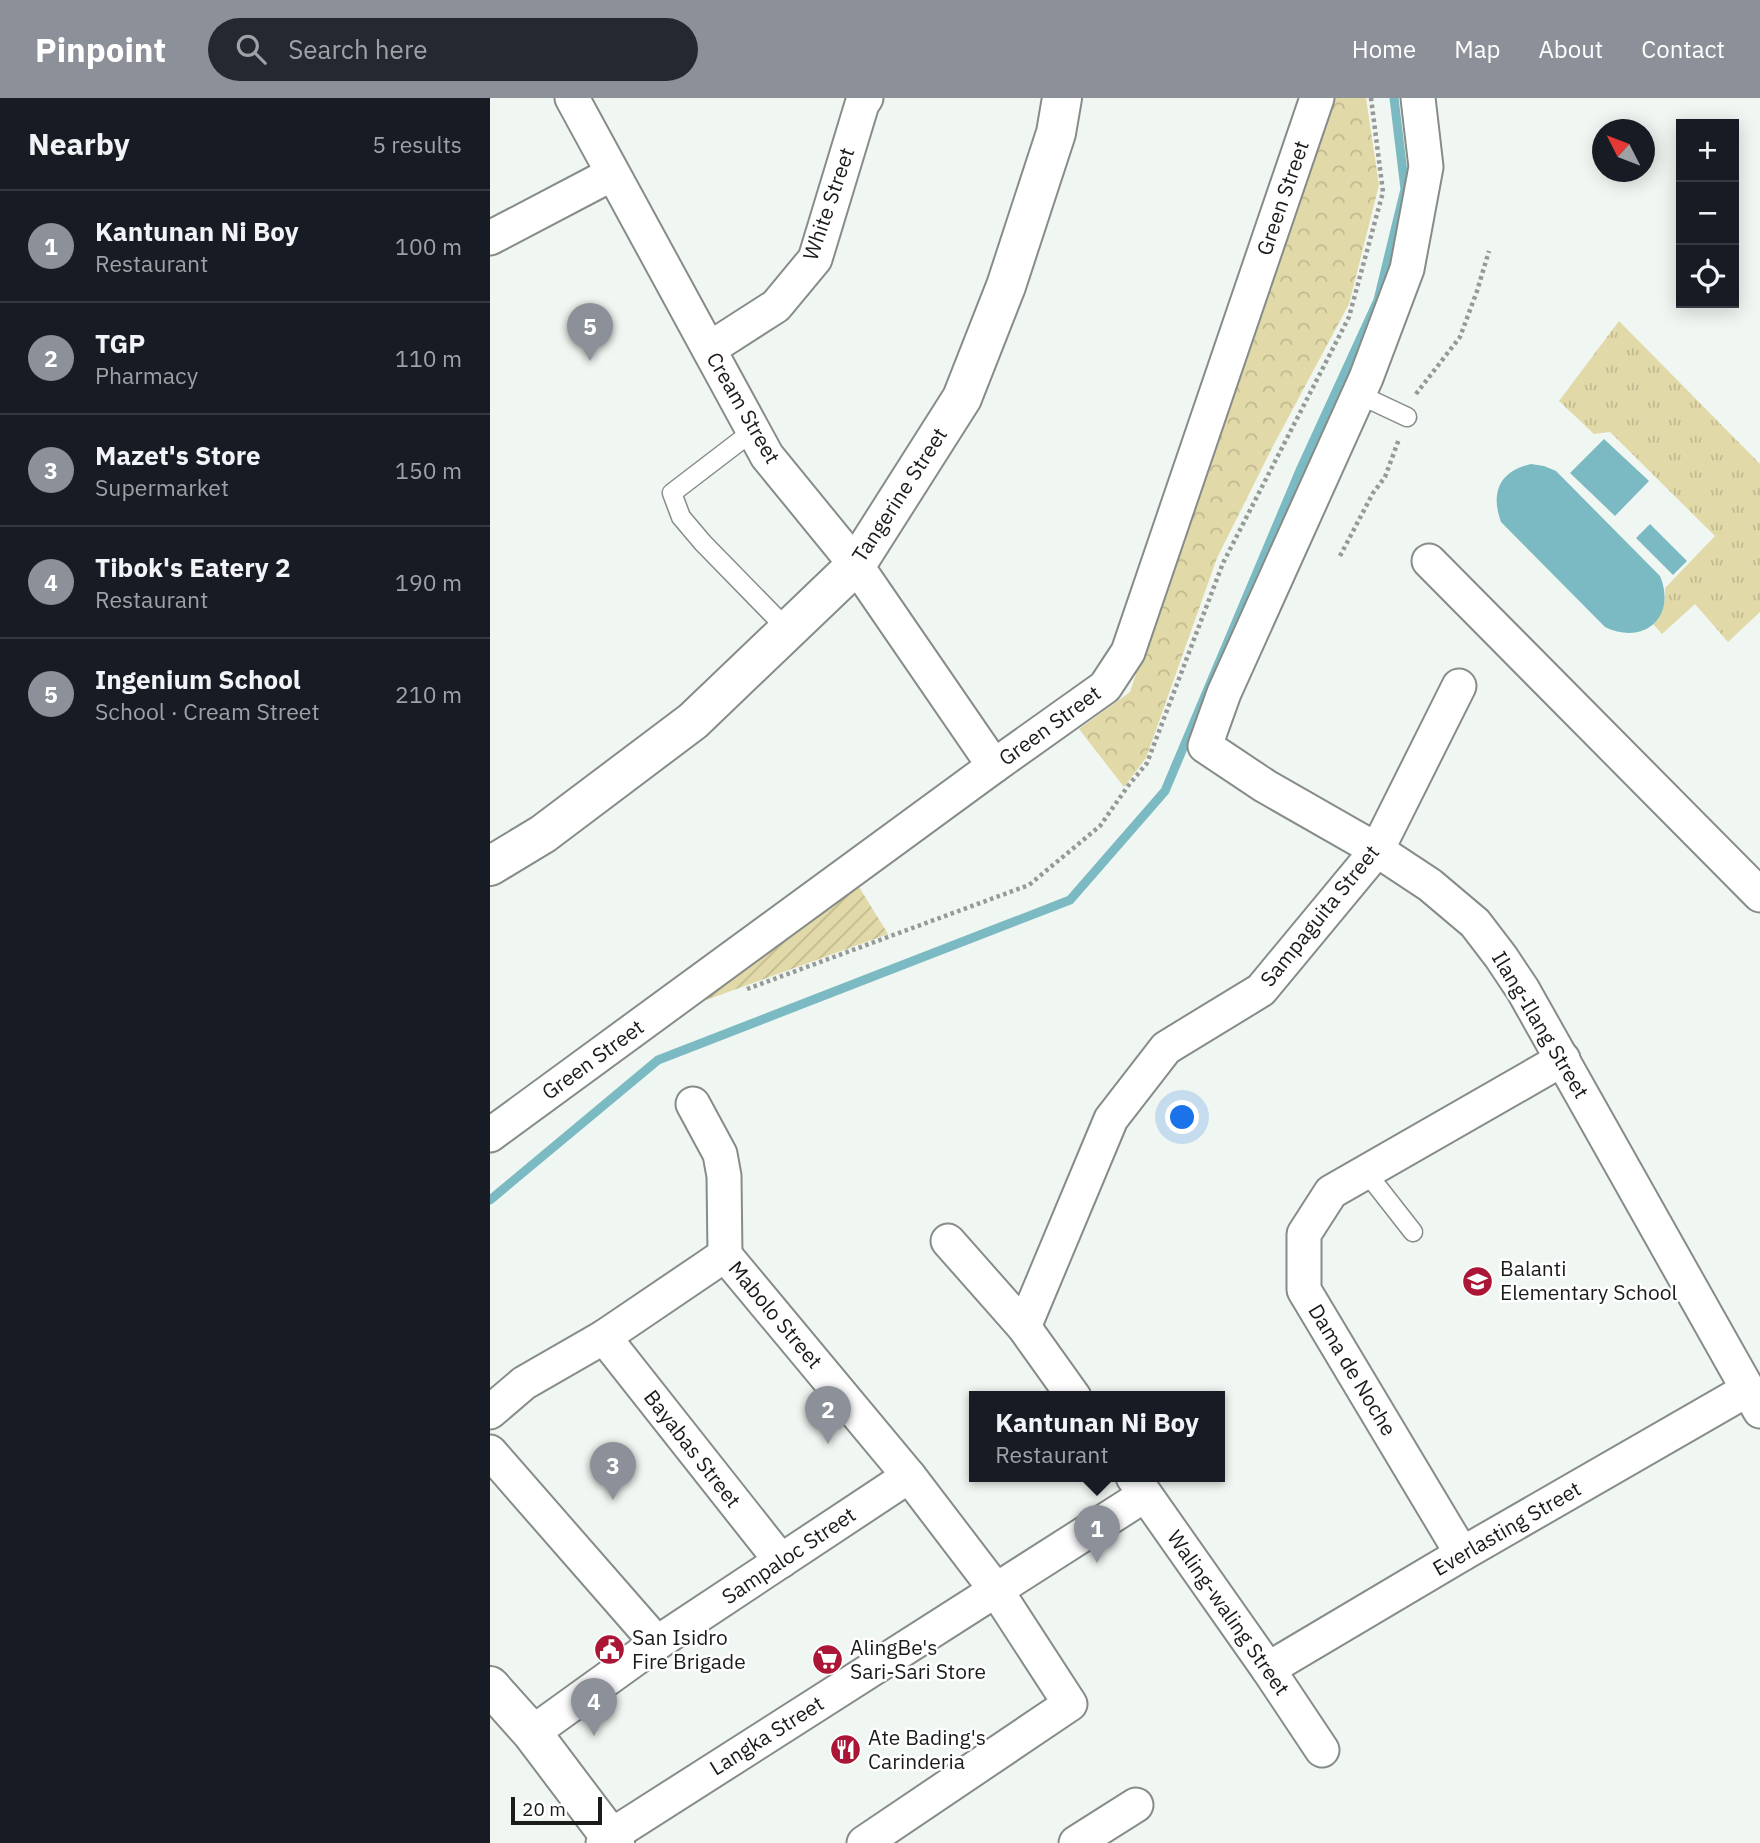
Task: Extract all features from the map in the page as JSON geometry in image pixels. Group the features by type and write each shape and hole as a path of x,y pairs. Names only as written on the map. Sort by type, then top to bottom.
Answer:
{"street":[{"name":"Cream Street","path":"572,98 767,456 856,565 994,766"},
{"name":"Tangerine Street","path":"490,866 543,834 693,721 856,565 962,398 1006,286 1056,132 1062,98"},
{"name":"Green Street","path":"490,1135 1105,687 1128,652 1317,98"},
{"path":"1358,394 1407,269 1426,167 1418,98"},
{"name":"White Street","path":"709,349 776,306 815,259 855,100"},
{"path":"490,238 612,174"},
{"name":"Ilang-Ilang Street","path":"1358,394 1224,693 1205,746 1265,786 1377,850 1430,885 1475,923 1523,990 1754,1400"},
{"path":"1429,561 1760,895"},
{"name":"Sampaguita Street","path":"1024,1327 1111,1119 1166,1048 1261,990 1377,850 1460,686"},
{"name":"Dama de Noche","path":"1462,1554 1304,1290 1304,1234 1331,1192 1563,1059"},
{"path":"693,1104 720,1154 724,1176 724,1255"},
{"path":"948,1241 1024,1327 1070,1391"},
{"name":"Mabolo Street","path":"490,1412 524,1383 604,1337 724,1255 909,1476 996,1590 1070,1704 864,1843"},
{"name":"Bayabas Street","path":"604,1337 781,1560"},
{"name":"Everlasting Street","path":"1268,1669 1462,1554 1754,1400"},
{"path":"490,1451 657,1643"},
{"name":"Sampaloc Street","path":"532,1733 657,1643 909,1476"},
{"name":"Langka Street","path":"609,1841 996,1590 1139,1486"},
{"name":"Waling-waling Street","path":"1139,1486 1322,1750"},
{"path":"490,1686 532,1733 609,1841"},
{"path":"1076,1843 1136,1805"}],"lane":[{"path":"1358,394 1407,417"},
{"path":"753,431 672,493 681,517 788,630"},
{"path":"1366,1172 1413,1232"}],"path":[{"path":"1340,556 1373,493 1385,477 1417,391 1460,337 1489,251"}],"green space":[{"path":"1328,98 1366,98 1379,185 1349,304 1217,558 1146,758 1124,787 1079,729 1130,692"},
{"path":"1619,321 1760,464 1760,612 1728,642 1695,604 1662,634 1653,624 1663,607 1665,588 1715,536 1610,432 1594,434 1559,401"},
{"path":"856,882 888,934 684,1008"}],"water":[{"path":"1604,439 1649,481 1615,516 1570,473"},
{"path":"1531,464 1556,471 1660,576 1664,604 1654,624 1632,633 1605,627 1501,522 1497,501 1500,484 1512,472"},
{"path":"1650,524 1687,561 1673,575 1636,538"}],"waterway":[{"path":"490,1200 658,1060 1070,900 1165,791 1301,468 1378,300 1405,189 1394,98"}],"place":[{"name":"Ingenium School","path":"590,361"},
{"name":"Balanti Elementary School","path":"1477,1281"},
{"name":"TGP","path":"828,1444"},
{"name":"Mazet's Store","path":"613,1500"},
{"name":"Kantunan Ni Boy","path":"1097,1563"},
{"name":"San Isidro Fire Brigade","path":"609,1650"},
{"name":"AlingBe's Sari-Sari Store","path":"827,1660"},
{"name":"Tibok's Eatery 2","path":"594,1736"},
{"name":"Ate Bading's Carinderia","path":"845,1750"}]}
